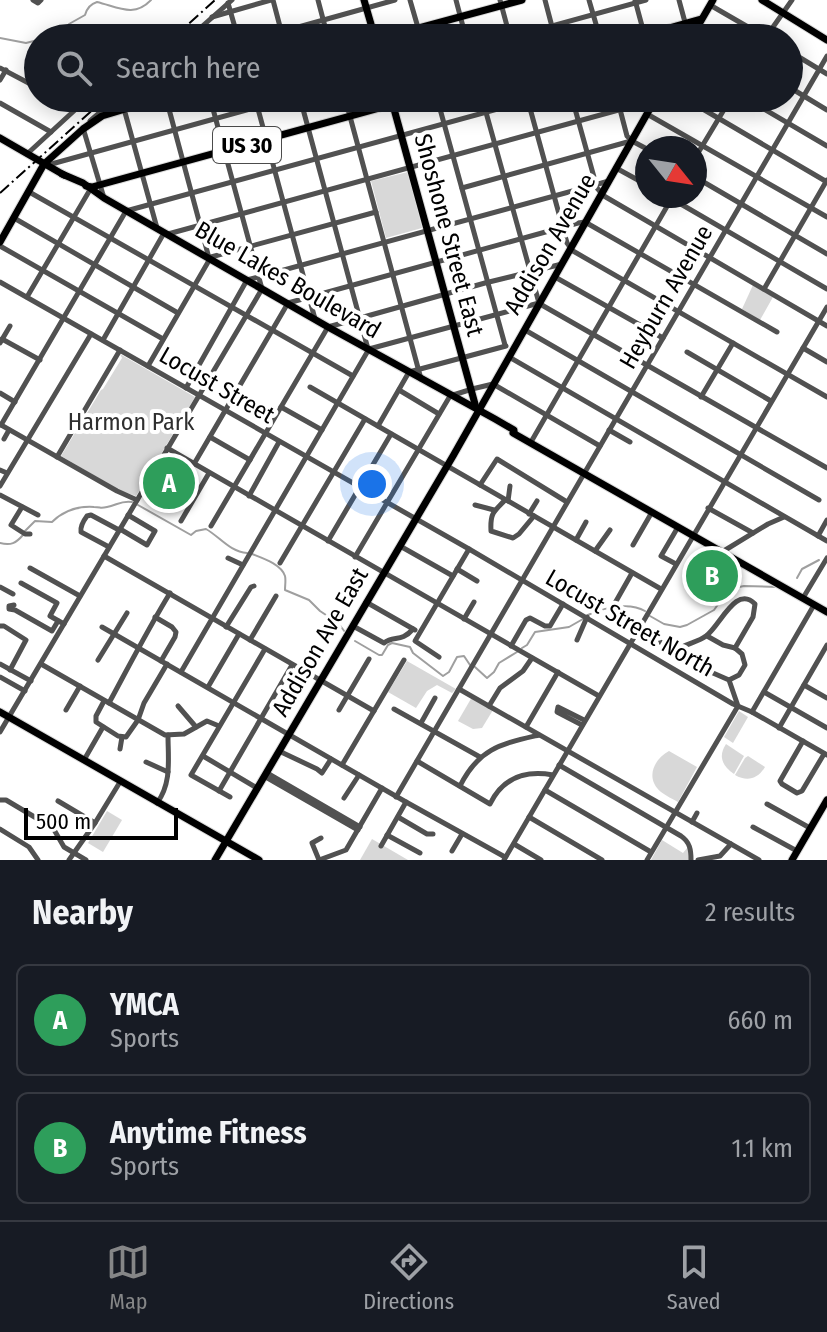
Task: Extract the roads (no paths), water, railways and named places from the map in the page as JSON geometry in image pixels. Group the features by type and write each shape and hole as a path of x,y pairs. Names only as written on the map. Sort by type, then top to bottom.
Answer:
{"main road":[{"path":"434,24 501,3 522,0"},
{"path":"762,0 827,38"},
{"path":"698,24 711,2"},
{"path":"366,4 371,24"},
{"path":"685,24 701,19"},
{"path":"28,154 42,159 48,157 102,116 115,112"},
{"name":"US 30","path":"91,187 361,112"},
{"name":"Shoshone Street East","path":"395,112 476,410"},
{"name":"Addison Avenue","path":"476,410 647,114"},
{"path":"30,193 28,191 46,165 81,131"},
{"path":"0,138 61,173"},
{"path":"0,244 46,165"},
{"path":"30,193 46,172 61,173"},
{"name":"Blue Lakes Boulevard","path":"61,173 91,187 126,211 514,430 827,612"},
{"name":"Addison Ave East","path":"215,860 447,465 446,461 476,410"},
{"path":"0,712 259,860"},
{"path":"792,860 827,800"}],"street":[{"path":"212,17 272,0 280,24"},
{"path":"318,0 324,24"},
{"path":"312,24 366,4 395,0"},
{"path":"410,0 417,24"},
{"path":"456,0 462,24"},
{"path":"545,0 551,24"},
{"path":"589,0 596,24"},
{"path":"559,24 646,0"},
{"path":"679,0 685,24"},
{"path":"775,24 792,0"},
{"path":"635,1 642,24"},
{"path":"230,2 234,24"},
{"path":"205,24 230,2"},
{"path":"711,2 745,24"},
{"path":"501,3 506,24"},
{"name":"Heyburn Avenue","path":"804,96 827,56"},
{"path":"803,59 827,74"},
{"path":"0,80 3,69 24,80"},
{"path":"804,96 827,110"},
{"path":"0,103 51,132"},
{"path":"28,154 73,112"},
{"path":"69,159 62,158 60,153 101,112"},
{"path":"125,112 150,205 163,232"},
{"path":"168,112 210,259"},
{"path":"15,610 52,631 61,622 120,530 262,289 214,112"},
{"path":"46,165 238,112"},
{"path":"258,112 315,319"},
{"path":"304,112 369,349"},
{"path":"349,112 421,379"},
{"path":"441,112 508,351 562,389 827,541"},
{"path":"137,500 1,425 126,211 486,112 539,303 827,468"},
{"path":"531,112 570,248 827,397"},
{"path":"576,112 595,184 601,194 827,326"},
{"path":"163,232 201,225 613,112"},
{"path":"621,112 627,136 635,143"},
{"path":"707,112 827,181 764,289"},
{"path":"707,137 723,112"},
{"path":"769,112 827,146"},
{"name":"Heyburn Avenue","path":"396,797 795,112"},
{"path":"647,114 686,136"},
{"path":"27,297 91,187 91,153 81,131"},
{"path":"462,188 632,141"},
{"path":"707,148 827,217"},
{"path":"616,168 635,178"},
{"path":"186,388 247,280 609,181"},
{"path":"707,184 827,254"},
{"path":"91,187 104,198"},
{"path":"30,193 353,376"},
{"path":"531,442 665,208"},
{"path":"688,208 827,289"},
{"path":"148,366 213,256 376,212"},
{"path":"14,218 178,313"},
{"path":"194,464 288,303 585,222 777,332"},
{"path":"103,340 163,232"},
{"path":"0,244 163,339"},
{"path":"211,526 328,327 562,264"},
{"path":"554,276 663,338"},
{"name":"Locust Street","path":"0,282 415,520"},
{"path":"181,672 369,349 539,303"},
{"path":"102,627 504,859 827,307"},
{"path":"10,326 1,341 40,360"},
{"path":"524,330 819,500"},
{"path":"0,486 91,334"},
{"path":"701,397 733,343"},
{"path":"803,348 827,362"},
{"path":"57,457 120,350"},
{"path":"378,426 409,372 462,358 508,351"},
{"path":"687,352 771,401"},
{"path":"355,557 451,396 470,387 493,384 600,446"},
{"path":"310,387 661,589"},
{"path":"399,390 439,414"},
{"path":"0,393 15,402"},
{"path":"281,407 322,430"},
{"path":"280,563 365,419"},
{"path":"4,439 9,430"},
{"path":"609,430 630,442"},
{"path":"328,541 391,434"},
{"path":"210,437 250,460"},
{"path":"249,496 279,442"},
{"path":"167,448 599,696"},
{"path":"480,485 497,459 567,502"},
{"path":"0,470 7,473"},
{"path":"181,521 209,473"},
{"path":"510,486 507,500 494,510 491,531 509,538 516,537 532,515 537,501"},
{"path":"0,495 38,515"},
{"path":"475,505 494,510"},
{"path":"22,507 11,525 30,534"},
{"path":"708,508 753,533"},
{"path":"633,545 652,512"},
{"path":"109,547 81,532 84,520 91,515 147,545 155,531 128,515"},
{"path":"722,552 785,517"},
{"name":"Locust Street North","path":"415,520 826,754"},
{"path":"818,536 827,520"},
{"path":"576,540 586,522"},
{"path":"676,564 661,556 678,527"},
{"path":"595,551 610,530"},
{"path":"399,546 453,576"},
{"path":"353,625 384,643 416,631 437,603 469,549"},
{"path":"104,556 374,711"},
{"path":"228,558 243,565"},
{"path":"803,598 827,558"},
{"path":"30,568 80,596"},
{"path":"457,569 477,581"},
{"path":"615,603 632,573"},
{"path":"21,583 57,603 50,616 61,622"},
{"path":"226,627 254,586"},
{"path":"0,587 13,594"},
{"path":"122,737 96,722 96,716 133,660 170,593"},
{"path":"250,640 276,596"},
{"path":"676,651 707,636 736,603 750,599 755,604 755,612 735,648"},
{"path":"366,602 416,631"},
{"path":"464,619 474,602"},
{"path":"511,646 526,620 530,618 550,626 563,604"},
{"path":"752,712 814,605"},
{"path":"98,660 127,613"},
{"path":"122,737 129,734 138,720 175,637 172,627 155,617"},
{"path":"577,640 587,617"},
{"path":"0,732 41,664 61,622"},
{"path":"0,626 26,640 10,670"},
{"path":"638,628 729,680 738,706 647,860"},
{"path":"416,631 415,641 439,657"},
{"path":"208,687 239,634"},
{"path":"707,636 742,654 745,665 739,675 729,680"},
{"path":"779,728 827,645"},
{"path":"230,797 191,775 265,649"},
{"path":"489,706 500,688 523,671 532,658"},
{"path":"339,710 369,659"},
{"path":"342,765 404,660"},
{"path":"0,664 31,681"},
{"path":"41,664 168,735 184,734 207,721 219,726"},
{"path":"219,791 292,665"},
{"path":"526,727 558,672"},
{"path":"0,677 25,691"},
{"path":"804,685 827,698"},
{"path":"66,710 80,686"},
{"path":"459,689 758,860"},
{"path":"764,692 827,728"},
{"path":"421,723 435,698"},
{"path":"178,706 196,727"},
{"path":"558,707 583,723 557,712 558,707"},
{"path":"394,709 480,757"},
{"path":"84,760 103,727"},
{"path":"157,803 166,789 168,735"},
{"path":"460,786 480,757 504,743 541,735"},
{"path":"120,749 122,737"},
{"path":"803,741 780,781 797,793 802,791 826,754"},
{"path":"279,751 322,773 331,759"},
{"path":"203,756 258,788"},
{"path":"417,761 490,804 499,789 514,778 532,773 553,775"},
{"path":"146,762 168,772"},
{"path":"559,765 687,841 691,860"},
{"path":"266,775 359,828"},
{"path":"344,798 359,775"},
{"path":"69,860 120,782"},
{"path":"321,838 312,843 319,860 346,850 382,788"},
{"path":"545,790 651,852"},
{"path":"0,800 6,800 53,828 64,847 86,860"},
{"path":"58,801 95,823"},
{"path":"381,846 406,802"},
{"path":"767,804 810,828"},
{"path":"692,822 697,813"},
{"path":"398,817 427,834 433,834"},
{"path":"529,817 602,860"},
{"path":"753,827 797,851"},
{"path":"0,829 31,849 38,860"},
{"path":"452,851 462,834"},
{"path":"387,835 420,853"},
{"path":"514,844 541,860"},
{"path":"698,860 721,858 731,844"}],"waterway":[{"path":"69,24 85,15 89,7 97,2 132,10 151,0"},
{"path":"0,38 24,43"},
{"path":"25,531 35,521 52,522 77,508 103,508 132,502"},
{"path":"138,505 191,535 206,529 230,547 247,553"},
{"path":"0,543 13,543 23,535"},
{"path":"252,554 280,568 285,576 285,590 309,600 345,632"},
{"path":"797,578 802,569 819,560"},
{"path":"650,616 664,624 680,627 714,610 729,589 778,587"},
{"path":"588,615 617,607 645,611"},
{"path":"522,648 535,632 569,627 583,619"},
{"path":"355,641 379,655 392,643 410,647 413,653 443,676 449,672 457,657 464,656 470,665"},
{"path":"475,667 487,678 499,663 517,652"}],"railway":[{"path":"188,24 215,0"},
{"path":"0,193 90,112"}],"place":[{"name":"YMCA","path":"169,483"},
{"name":"Anytime Fitness","path":"712,576"}],"park label":[{"name":"Harmon Park","path":"131,422"}]}
